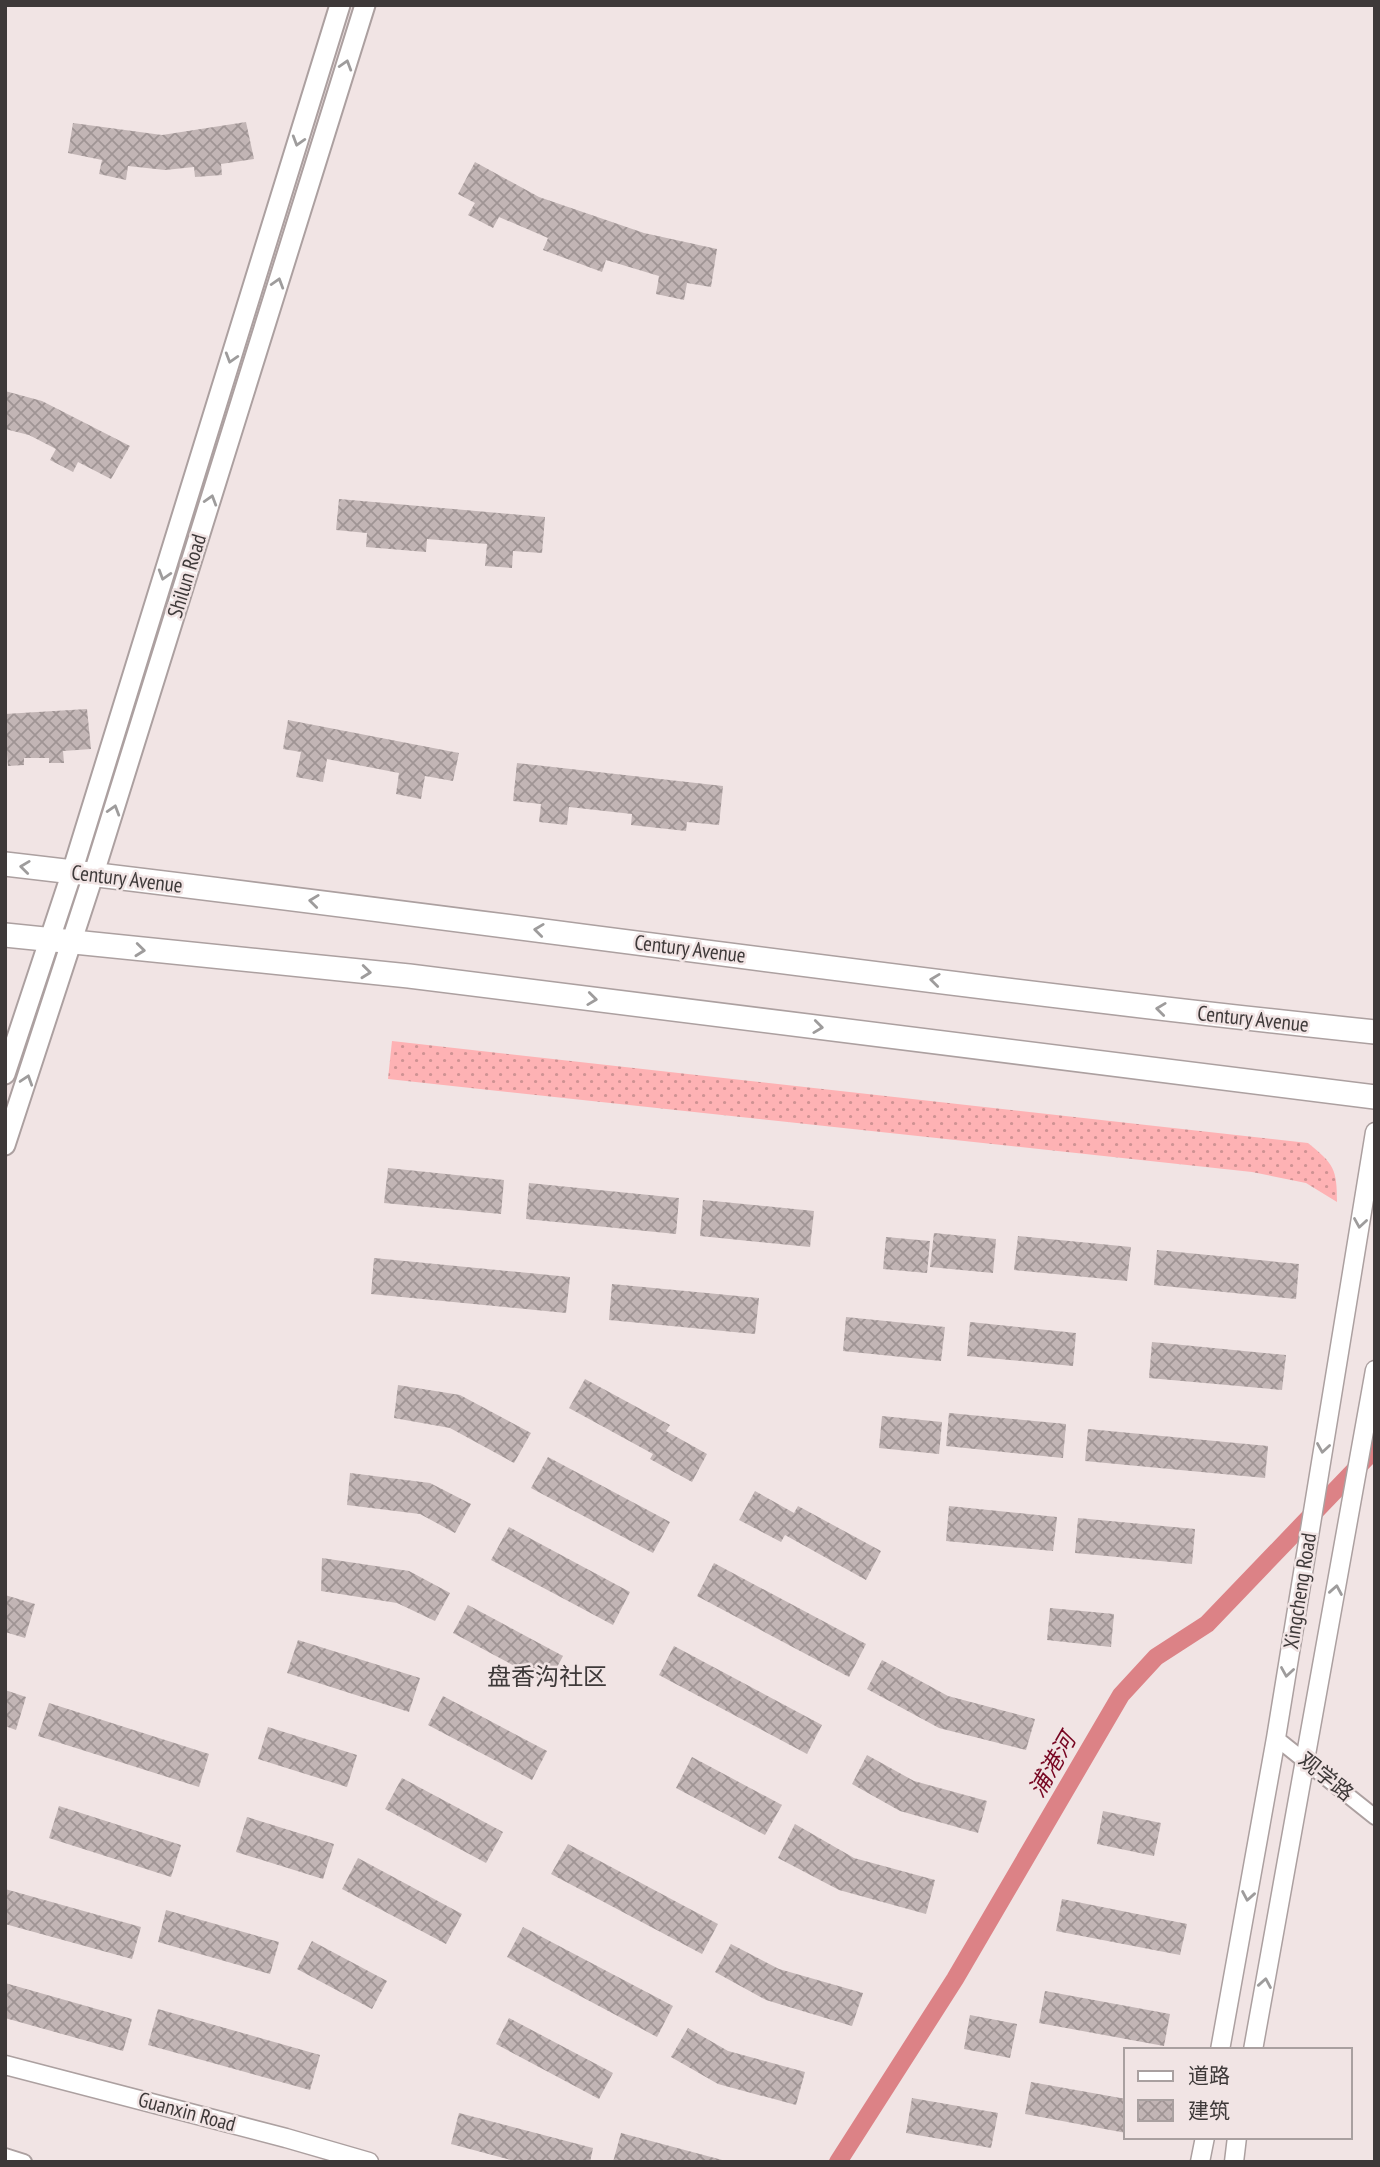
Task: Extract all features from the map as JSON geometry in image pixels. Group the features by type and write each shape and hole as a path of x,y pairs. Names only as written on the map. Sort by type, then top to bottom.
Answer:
{"main road":[{"name":"Shilun Road","path":"83,874 340,5"},
{"name":"Shilun Road","path":"5,1145 61,941 365,5"},
{"name":"Century Avenue","path":"5,864 1206,1014 1375,1032"},
{"path":"5,935 408,976 1375,1097"},
{"name":"Shilun Road","path":"5,1074 61,941"}],"street":[{"name":"Xingcheng Road","path":"1220,2048 1276,1738 1375,1132"},
{"name":"Xingcheng Road","path":"1253,2048 1375,1370"},
{"name":"观学路","path":"1276,1738 1375,1817"},
{"name":"Guanxin Road","path":"5,2065 369,2162"},
{"path":"1200,2162 1205,2139"},
{"path":"1234,2162 1237,2139"},
{"path":"5,2156 24,2162"}],"shaded area":[{"path":"392,1041 1308,1143 1324,1156 1335,1174 1337,1202 1306,1183 1252,1172 388,1079"}],"building":[{"path":"246,122 254,159 221,164 222,175 195,177 194,167 165,170 128,166 126,180 99,174 102,160 68,153 73,123 162,135"},
{"path":"475,162 539,197 644,233 717,249 711,287 687,283 684,300 656,294 659,276 606,260 602,272 543,250 548,238 499,217 493,228 468,215 475,203 458,194"},
{"path":"5,391 42,401 130,446 111,479 78,462 73,472 50,460 56,449 29,435 5,429"},
{"path":"339,499 545,517 542,553 513,551 512,568 485,566 487,544 427,539 426,552 366,547 367,533 336,530"},
{"path":"87,709 91,749 63,751 64,763 49,763 49,758 24,758 24,765 8,766 5,754 5,714"},
{"path":"288,720 459,753 453,781 425,776 421,799 396,794 399,773 327,759 323,782 296,777 301,752 283,749"},
{"path":"517,763 723,786 719,825 687,822 686,831 631,825 632,814 569,807 567,825 539,822 541,804 513,801"},
{"path":"388,1168 504,1180 501,1214 384,1203"},
{"path":"529,1183 679,1198 676,1234 526,1219"},
{"path":"703,1200 814,1211 810,1247 700,1236"},
{"path":"934,1233 996,1239 993,1273 930,1267"},
{"path":"1018,1236 1131,1247 1127,1281 1014,1270"},
{"path":"886,1237 930,1241 927,1273 883,1269"},
{"path":"1157,1250 1299,1264 1296,1299 1154,1285"},
{"path":"374,1258 570,1277 566,1313 371,1294"},
{"path":"612,1284 759,1298 755,1334 609,1320"},
{"path":"846,1317 945,1327 941,1361 843,1351"},
{"path":"970,1322 1076,1333 1073,1366 967,1356"},
{"path":"1152,1342 1286,1355 1282,1390 1149,1378"},
{"path":"585,1379 670,1425 666,1431 707,1454 692,1482 650,1459 653,1454 569,1408"},
{"path":"398,1385 460,1395 531,1433 514,1463 450,1428 394,1418"},
{"path":"949,1413 1066,1424 1063,1458 946,1446"},
{"path":"882,1416 942,1422 939,1454 879,1448"},
{"path":"1088,1429 1268,1446 1265,1478 1085,1461"},
{"path":"548,1457 670,1522 653,1553 531,1488"},
{"path":"350,1473 430,1483 471,1504 455,1533 420,1514 347,1505"},
{"path":"755,1491 794,1513 798,1506 881,1551 866,1580 785,1535 781,1542 739,1520"},
{"path":"949,1506 1057,1517 1053,1551 946,1541"},
{"path":"1078,1518 1195,1529 1192,1564 1075,1553"},
{"path":"509,1527 630,1592 613,1625 491,1560"},
{"path":"322,1558 409,1571 450,1593 435,1621 397,1603 321,1591"},
{"path":"714,1563 866,1644 849,1677 697,1596"},
{"path":"5,1595 35,1604 25,1638 5,1632"},
{"path":"468,1605 563,1656 548,1684 453,1633"},
{"path":"1050,1608 1114,1614 1111,1647 1047,1640"},
{"path":"298,1640 420,1678 409,1712 287,1673"},
{"path":"674,1646 822,1725 807,1754 659,1675"},
{"path":"882,1660 948,1696 1035,1719 1026,1750 939,1728 867,1689"},
{"path":"5,1690 26,1697 16,1730 5,1726"},
{"path":"443,1696 547,1751 532,1780 428,1725"},
{"path":"49,1703 209,1754 199,1787 38,1736"},
{"path":"268,1727 357,1755 347,1787 258,1759"},
{"path":"867,1755 914,1781 987,1801 978,1833 900,1811 852,1784"},
{"path":"692,1757 782,1805 765,1835 676,1788"},
{"path":"402,1778 503,1832 486,1863 385,1809"},
{"path":"59,1806 181,1845 171,1877 49,1838"},
{"path":"1103,1811 1161,1823 1154,1856 1097,1844"},
{"path":"247,1817 334,1844 323,1879 236,1852"},
{"path":"795,1824 854,1858 935,1880 926,1914 839,1890 778,1858"},
{"path":"568,1844 718,1924 702,1954 551,1874"},
{"path":"358,1858 462,1914 446,1944 342,1889"},
{"path":"5,1889 141,1927 132,1959 5,1924"},
{"path":"1062,1899 1187,1924 1180,1955 1056,1931"},
{"path":"166,1910 279,1942 270,1974 158,1942"},
{"path":"523,1927 673,2006 657,2037 507,1957"},
{"path":"312,1941 387,1981 372,2009 297,1969"},
{"path":"731,1944 779,1969 863,1993 852,2026 766,2000 715,1972"},
{"path":"5,1983 132,2019 123,2051 5,2018"},
{"path":"1045,1991 1170,2014 1164,2046 1039,2023"},
{"path":"158,2009 320,2055 310,2090 148,2045"},
{"path":"970,2015 1017,2024 1010,2058 964,2049"},
{"path":"509,2018 613,2073 599,2099 496,2044"},
{"path":"688,2028 728,2051 805,2072 796,2105 718,2084 671,2057"},
{"path":"1031,2082 1124,2099 1124,2133 1025,2114"},
{"path":"912,2098 998,2113 991,2148 906,2133"},
{"path":"459,2113 593,2148 590,2162 518,2162 451,2144"},
{"path":"621,2133 726,2161 726,2162 613,2162"}],"waterway":[{"name":"浦港河","path":"838,2162 955,1979 1121,1695 1156,1657 1207,1624 1375,1449"}],"district":[{"name":"盘香沟社区","path":"547,1677"}]}
